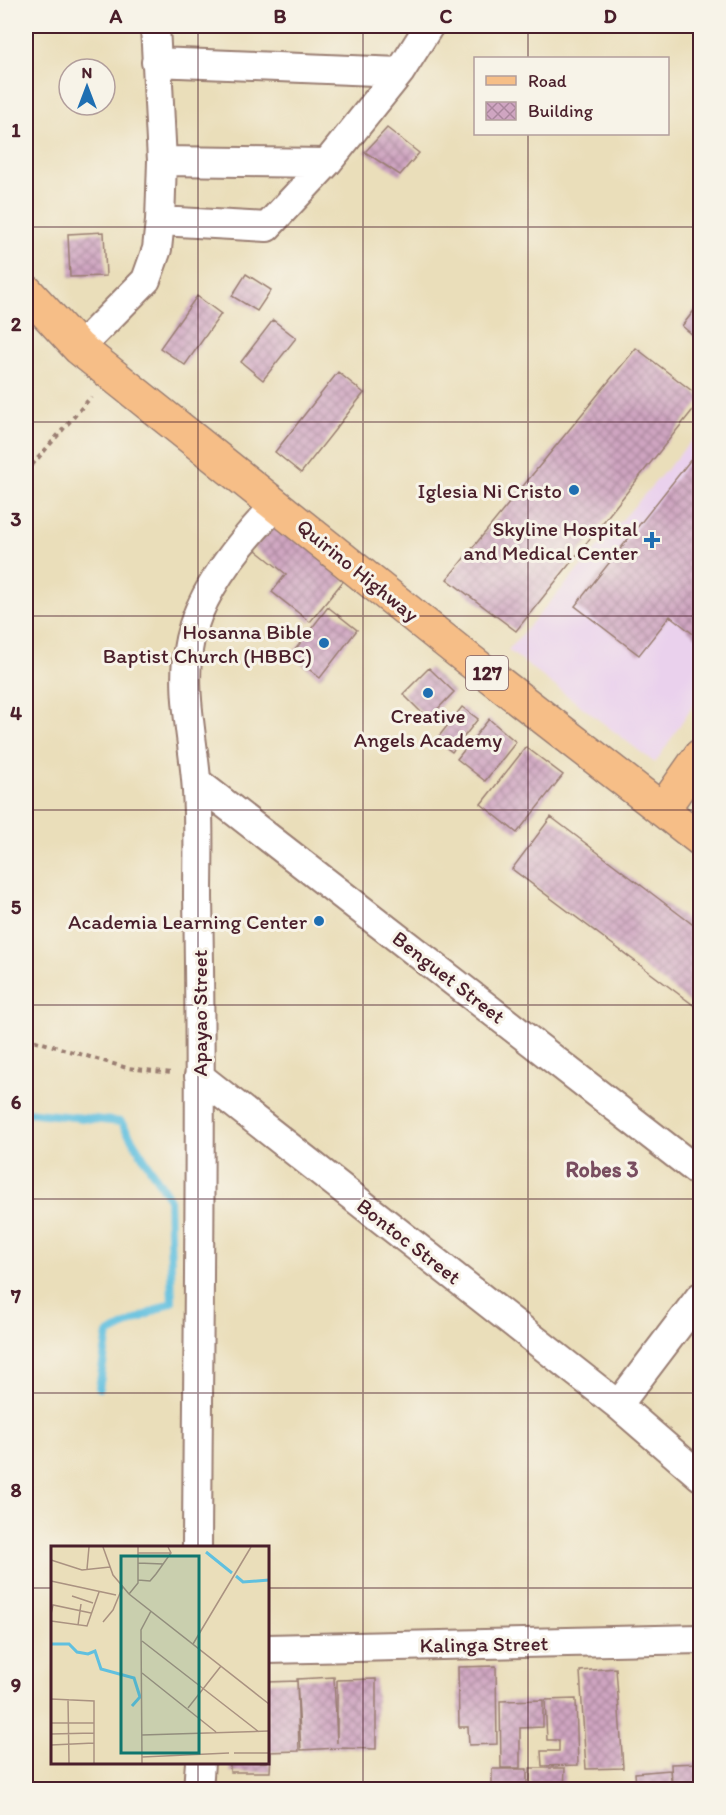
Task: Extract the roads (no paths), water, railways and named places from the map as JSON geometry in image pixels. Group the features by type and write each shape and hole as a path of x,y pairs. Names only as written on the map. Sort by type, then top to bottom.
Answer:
{"main road":[{"name":"Quirino Highway","path":"26,291 79,348 495,680 700,839"},
{"path":"663,809 700,756"}],"street":[{"path":"79,348 146,280 157,249 162,161 155,26"},
{"path":"160,221 267,227 327,163 400,72 429,26"},
{"path":"156,62 400,72"},
{"path":"162,161 327,163"},
{"name":"Apayao Street","path":"197,1546 199,1076 197,782 186,681 190,639 204,601 228,561 252,530 276,505"},
{"name":"Benguet Street","path":"197,782 700,1173"},
{"name":"Bontoc Street","path":"199,1076 618,1406 700,1476"},
{"path":"618,1406 700,1297"},
{"name":"Kalinga Street","path":"268,1649 700,1639"},
{"path":"198,1790 200,1764"}],"waterway":[{"path":"26,1112 121,1122 169,1198 172,1302 108,1334 99,1388"}],"place":[{"name":"Iglesia Ni Cristo","path":"574,490"},
{"name":"Skyline Hospital and Medical Center","path":"652,540"},
{"name":"Hosanna Bible Baptist Church (HBBC)","path":"324,643"},
{"name":"Creative Angels Academy","path":"428,693"},
{"name":"Academia Learning Center","path":"319,921"}],"district":[{"name":"Robes 3","path":"602,1169"}]}
